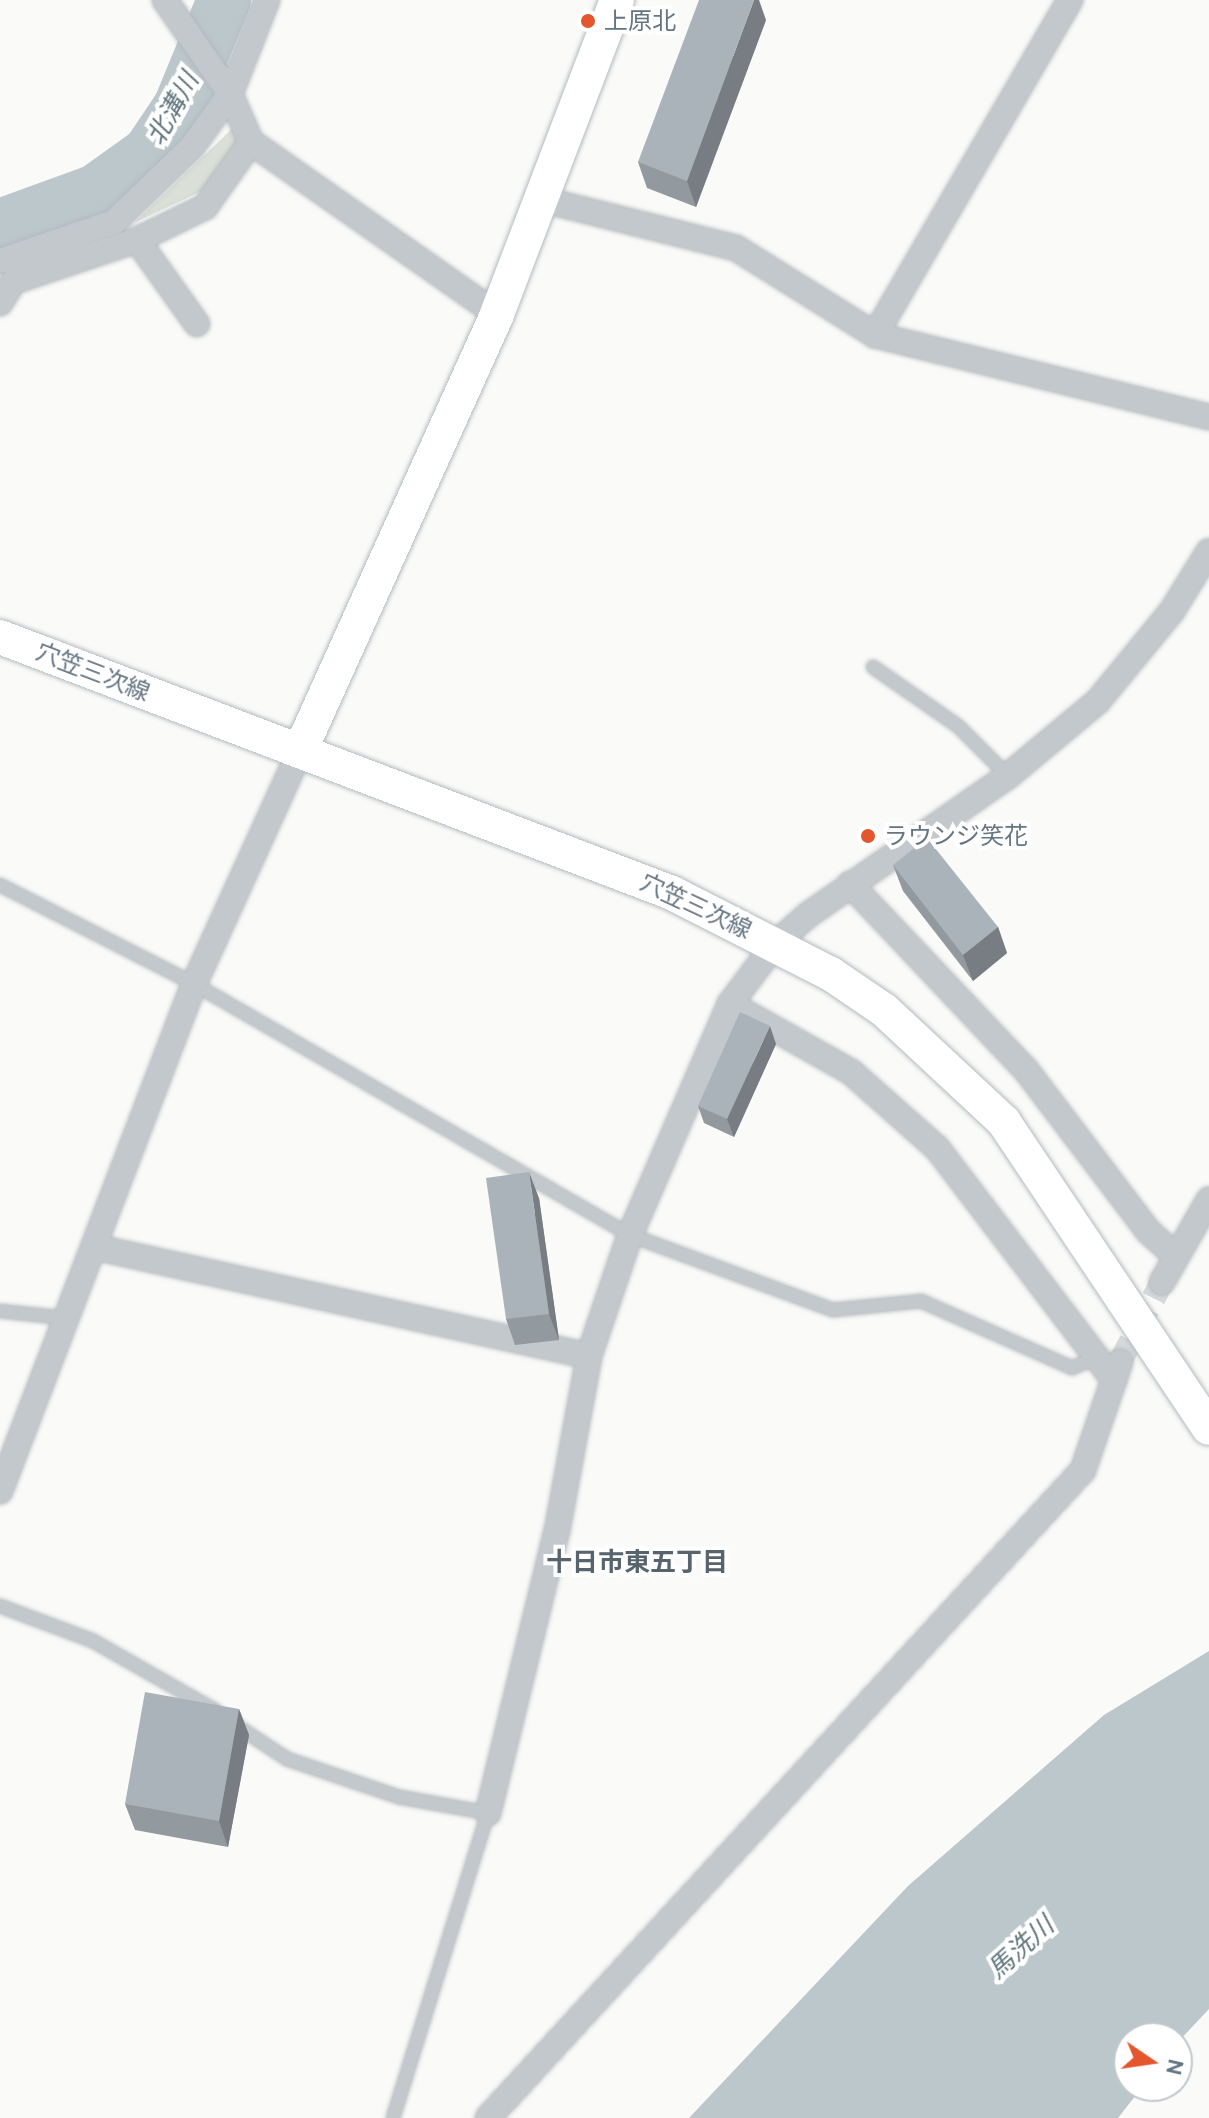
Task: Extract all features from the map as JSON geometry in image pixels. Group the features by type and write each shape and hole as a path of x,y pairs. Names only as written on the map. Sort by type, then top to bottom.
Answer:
{"main road":[{"path":"300,751 497,314 544,200 617,0"},
{"name":"穴笠三次線","path":"0,637 672,893 775,944 884,1010 1004,1122 1209,1428"}],"street":[{"path":"165,0 230,94 251,142 497,314"},
{"path":"0,261 114,222 192,147 230,94 267,0"},
{"path":"875,335 1070,0"},
{"path":"0,303 14,281 137,240 205,207 251,142"},
{"path":"544,200 736,248 875,335 1209,417"},
{"path":"137,240 197,324"},
{"path":"488,1813 557,1531 589,1356 630,1235 730,1004 775,944 850,884 1008,776 1098,701 1172,611 1209,551"},
{"path":"0,1491 194,984 300,751"},
{"path":"850,884 1026,1070 1148,1231 1176,1256"},
{"path":"488,2118 898,1666 1033,1530 1083,1470 1110,1367 937,1148 851,1072 730,1004"},
{"path":"1162,1282 1209,1200"},
{"path":"94,1247 589,1356"}],"lane":[{"path":"873,667 958,726 1008,776"},
{"path":"0,885 194,984 630,1235 833,1310 921,1301 1072,1368 1110,1367"},
{"path":"0,1311 64,1318"},
{"path":"0,1606 93,1641 287,1759 399,1797 488,1813 393,2118"}],"shaded area":[{"path":"240,121 251,142 206,189 134,223"}],"water":[{"name":"馬洗川","path":"1209,1651 1209,2009 1193,2026 1193,2022 1113,2022 1113,2102 1130,2102 1118,2118 689,2118 908,1886 1104,1715"}],"building":[{"path":"699,0 754,0 687,181 638,162"},
{"path":"927,838 998,927 963,955 893,865"},
{"path":"740,1012 770,1026 727,1119 698,1106"},
{"path":"529,1172 549,1314 506,1319 486,1178"},
{"path":"145,1692 239,1709 219,1821 125,1804"}],"waterway":[{"name":"北溝川","path":"0,226 96,191 149,153 180,107 224,0"}],"tunnel":[{"path":"1120,1362 1162,1282"}],"place":[{"name":"上原北","path":"588,21"},
{"name":"ラウンジ笑花","path":"868,836"}],"district":[{"name":"十日市東五丁目","path":"637,1563"}]}
